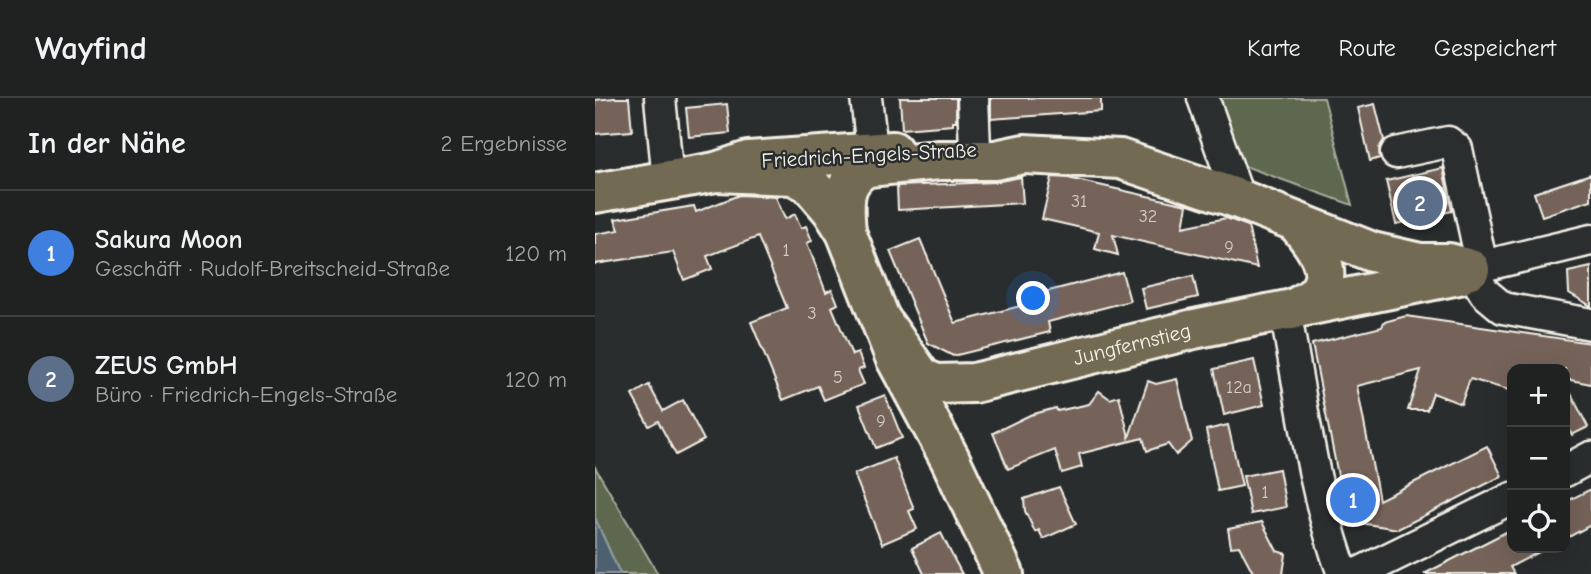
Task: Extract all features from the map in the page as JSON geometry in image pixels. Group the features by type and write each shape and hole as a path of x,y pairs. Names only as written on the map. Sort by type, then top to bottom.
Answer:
{"main road":[{"name":"Friedrich-Engels-Straße","path":"846,232 844,197 847,187 874,158 975,149 1120,159 1239,199"},
{"name":"Friedrich-Engels-Straße","path":"595,193 716,172 748,161 874,158 995,160 1024,154"},
{"name":"Friedrich-Engels-Straße","path":"716,172 793,175 818,192 846,232"},
{"path":"1239,199 1372,252 1420,263 1476,267"},
{"name":"Jungfernstieg","path":"1289,310 1315,296 1324,276 1315,245 1296,222"},
{"path":"846,232 895,357 950,459 1004,574"},
{"name":"Jungfernstieg","path":"881,320 922,378 936,384 974,383 1194,329 1439,281 1476,267"},
{"path":"950,459 947,431 950,419 958,401 974,383"}],"street":[{"path":"660,98 668,180"},
{"path":"866,98 874,158"},
{"path":"973,98 975,149"},
{"path":"1203,98 1239,199"},
{"path":"1396,153 1448,142 1457,149 1476,267 1485,293 1503,308 1591,324"},
{"name":"Jungfernstieg","path":"1476,267 1591,240"},
{"path":"1289,310 1320,497 1330,538 1343,574"},
{"path":"1570,468 1591,457"},
{"path":"1357,574 1414,561 1507,501"}],"green space":[{"path":"1215,98 1324,98 1352,205 1239,164"},
{"path":"595,467 658,574 620,574 595,518"}],"water":[{"path":"595,518 620,574 595,574"}],"building":[{"path":"629,98 632,131 595,134 595,100"},
{"path":"900,98 956,98 956,121 953,121 953,125 902,129"},
{"path":"991,98 1101,98 1101,111 991,119"},
{"path":"727,104 730,133 689,137 686,108"},
{"path":"1375,104 1384,140 1379,148 1380,158 1370,161 1358,108"},
{"path":"1443,168 1452,211 1396,224 1386,181"},
{"path":"1591,174 1591,200 1542,216 1534,193"},
{"path":"1021,177 1023,203 898,210 897,186 995,182"},
{"path":"1052,177 1068,178 1187,205 1183,227 1226,218 1248,226 1257,268 1113,235 1118,255 1095,249 1099,232 1042,219"},
{"path":"739,195 776,197 785,219 795,214 801,228 806,226 812,241 807,243 826,292 832,289 838,304 832,307 852,355 858,353 864,368 858,370 864,384 824,400 818,386 783,400 751,322 787,308 758,237 707,256 712,269 684,280 673,252 595,264 595,234 619,230 615,219 694,206 696,212"},
{"path":"920,239 955,323 1043,300 1041,293 1122,272 1130,301 1048,322 1050,332 953,356 928,343 890,251"},
{"path":"1591,267 1591,306 1569,293 1568,272"},
{"path":"1193,276 1198,297 1146,309 1141,288"},
{"path":"1406,316 1591,343 1591,384 1570,380 1570,364 1507,364 1507,390 1470,379 1461,404 1433,393 1427,410 1408,410 1421,370 1357,386 1379,500 1487,446 1502,476 1398,529 1347,521 1312,344 1382,327 1384,322"},
{"path":"1254,360 1264,405 1224,415 1214,369"},
{"path":"1177,379 1192,441 1176,455 1168,444 1147,451 1143,438 1079,454 1082,467 1062,473 1055,450 1008,469 993,433 1030,415 1056,408 1057,411 1089,404 1099,391 1110,399 1119,396 1129,437 1148,381 1156,384"},
{"path":"649,385 663,411 683,400 704,440 676,455 658,421 649,426 632,395"},
{"path":"1570,392 1588,427 1572,435 1570,431"},
{"path":"885,395 902,438 876,448 859,405"},
{"path":"1228,425 1242,486 1218,491 1206,430"},
{"path":"894,458 914,509 909,511 917,529 882,544 854,474"},
{"path":"1279,469 1286,507 1251,514 1243,476"},
{"path":"1059,487 1076,524 1043,539 1039,530 1035,532 1025,511 1024,499"},
{"path":"1591,489 1591,525 1570,536 1570,500"},
{"path":"1262,522 1277,551 1286,554 1283,574 1254,574 1239,546 1231,547 1228,529"},
{"path":"1507,532 1507,553 1537,553 1510,567 1514,574 1424,574"},
{"path":"941,533 962,574 924,574 912,548"}],"place":[{"name":"ZEUS GmbH","path":"1420,203"},
{"name":"Sakura Moon","path":"1353,500"}]}
